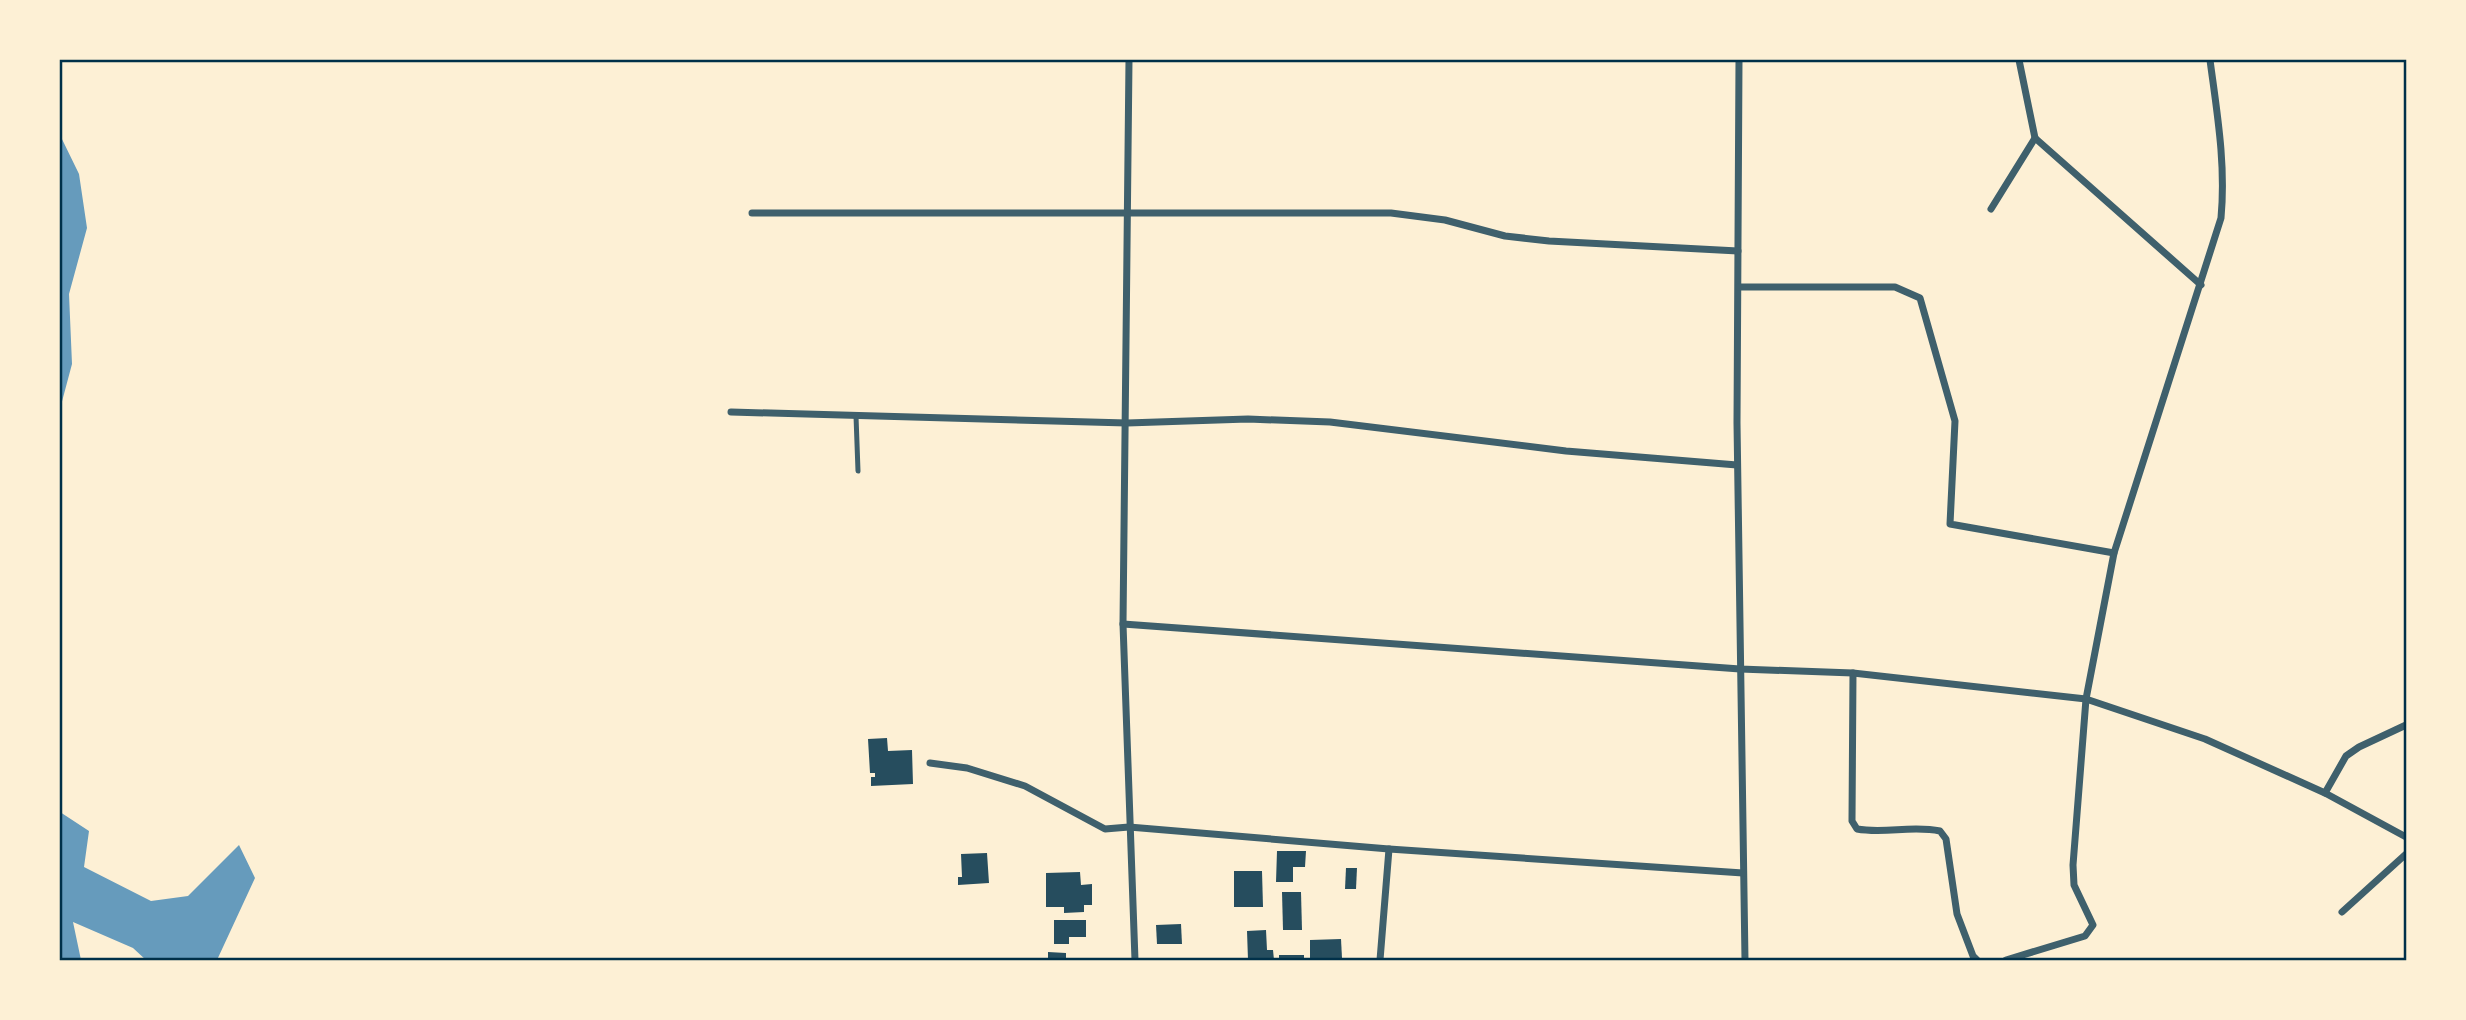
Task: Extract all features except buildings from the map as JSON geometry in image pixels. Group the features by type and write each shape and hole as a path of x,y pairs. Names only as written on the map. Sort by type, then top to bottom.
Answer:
{"street":[{"path":"1129,60 1123,624 1135,961"},
{"path":"1739,60 1737,465 1745,961"},
{"path":"2019,60 2035,138 2201,285"},
{"path":"2006,961 2085,936 2093,925 2074,885 2087,699 2114,553 2221,218 2224,186 2210,60"},
{"path":"1991,209 2035,138"},
{"path":"752,214 1391,213 1445,220 1505,236 1549,242 1738,251"},
{"path":"1739,287 1885,286 1908,290 1920,298 1955,421 1950,524 2114,553"},
{"path":"731,412 1127,423 1248,419 1330,422 1566,451 1737,465"},
{"path":"1123,624 1740,669 1853,673 2087,699 2205,739 2325,793 2406,837"},
{"path":"1853,673 1852,821 1857,828 1871,831 1925,828 1940,831 1946,839 1958,914 1977,961"},
{"path":"2325,793 2346,756 2358,747 2406,725"},
{"path":"930,763 967,768 1024,786 1105,828 1129,827 1389,849 1743,873"},
{"path":"1380,961 1389,849"},
{"path":"2342,912 2406,853"}],"lane":[{"path":"856,416 858,471"}],"water":[{"path":"60,135 79,174 87,228 69,294 72,364 60,409"},
{"path":"60,812 89,831 84,867 151,901 188,896 239,845 255,878 217,960 146,960 133,948 73,922 81,960 60,960"}]}
